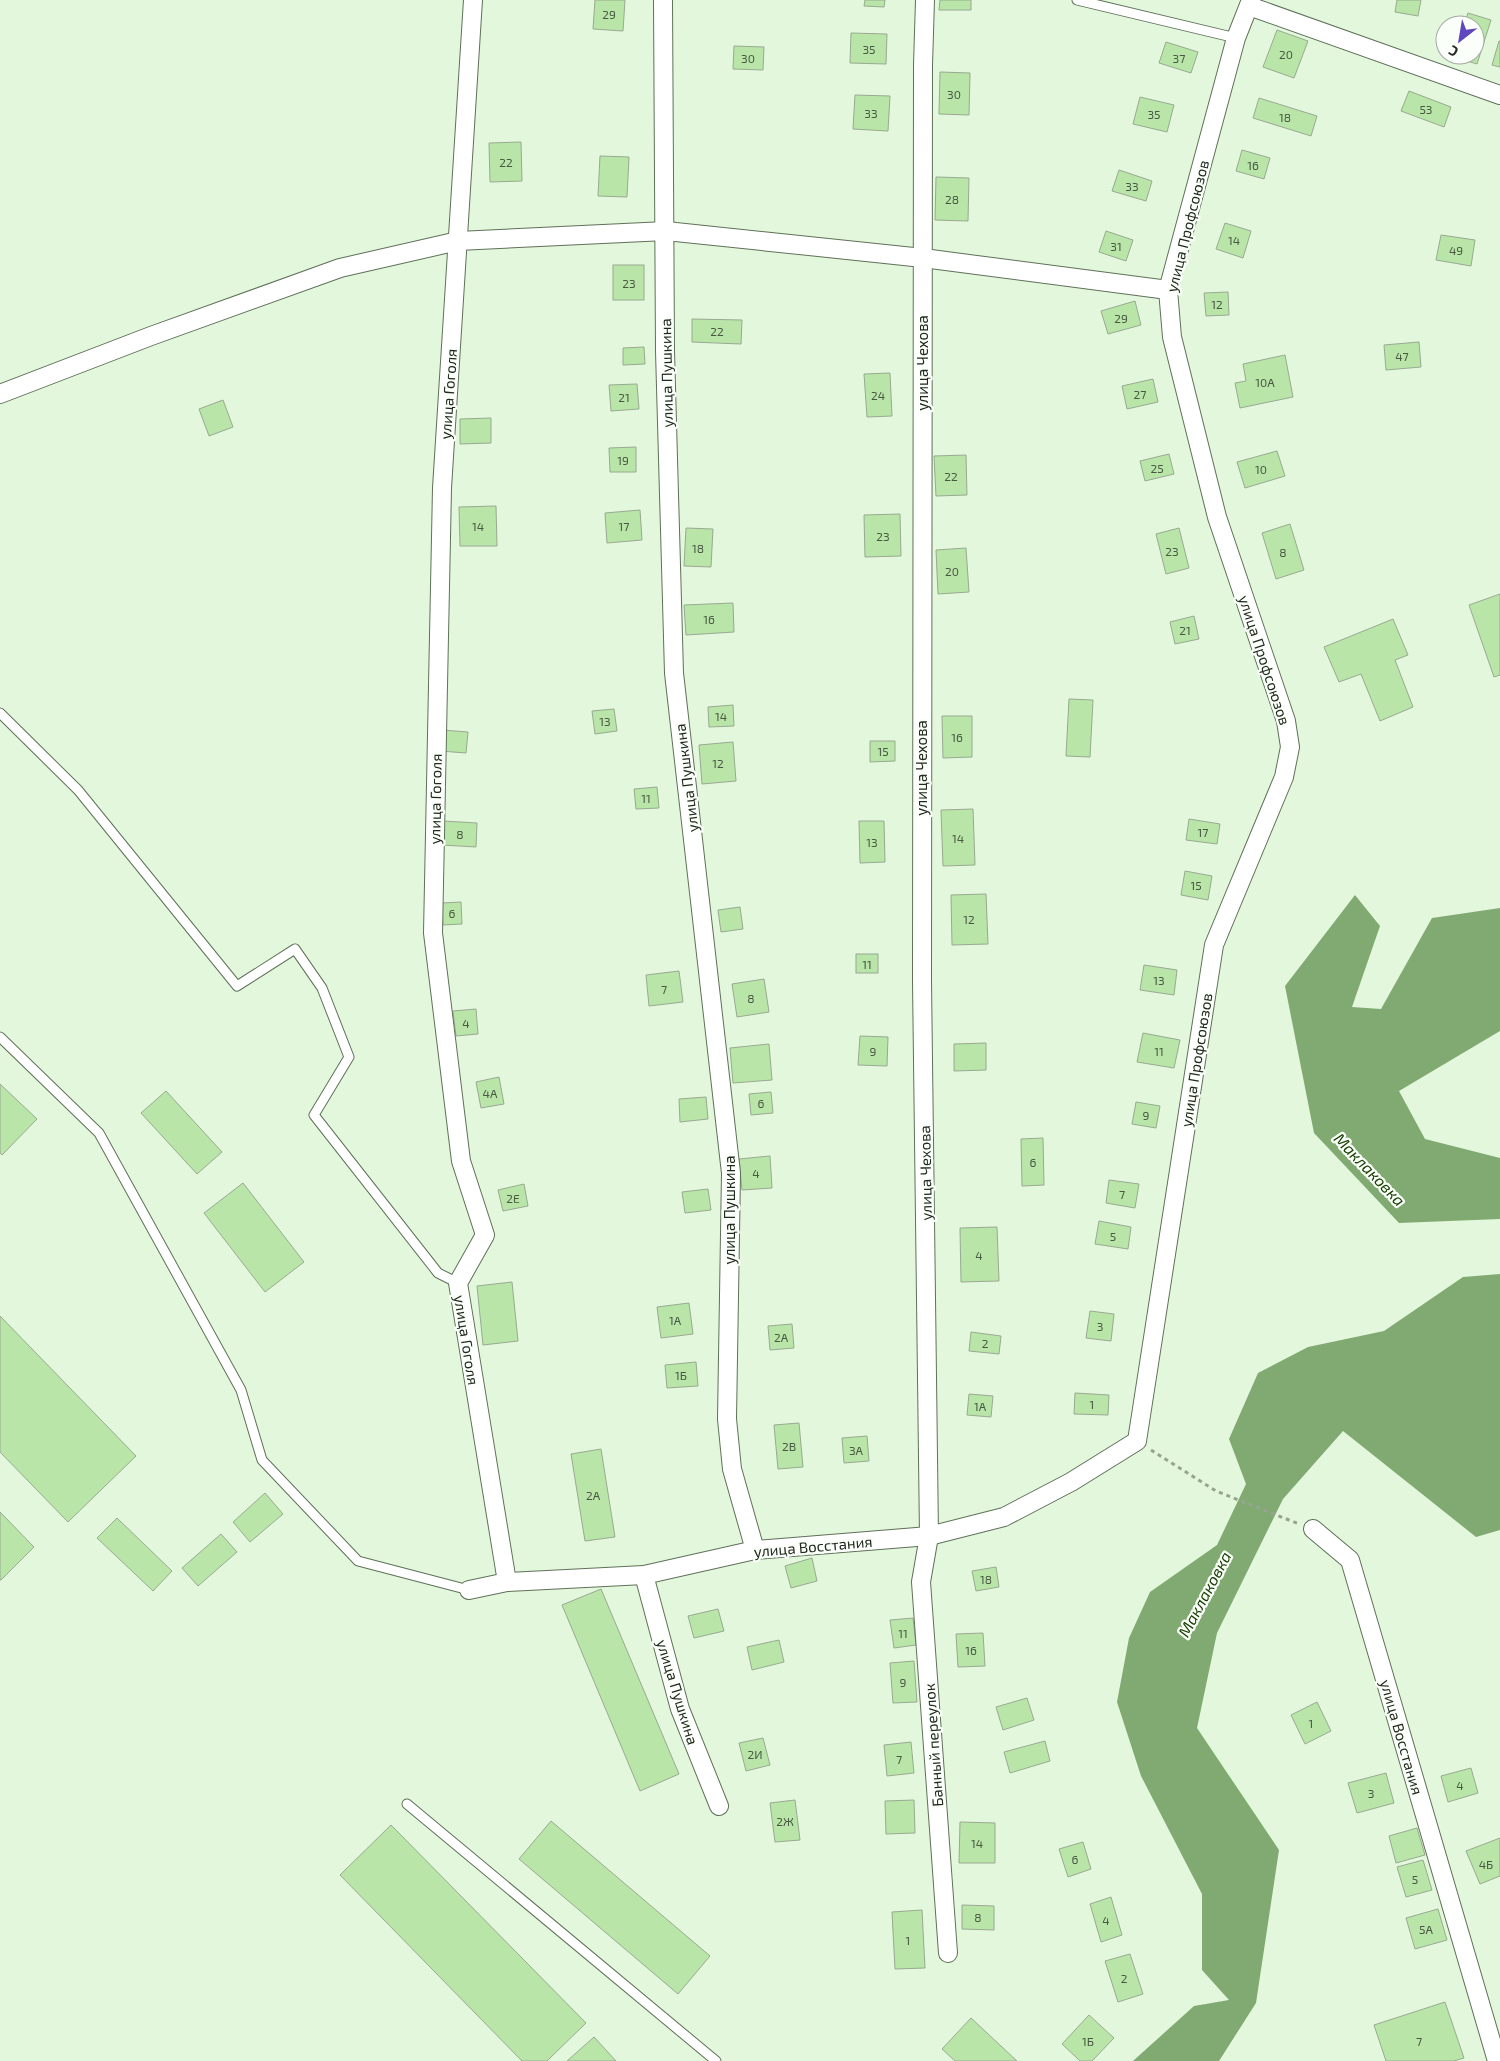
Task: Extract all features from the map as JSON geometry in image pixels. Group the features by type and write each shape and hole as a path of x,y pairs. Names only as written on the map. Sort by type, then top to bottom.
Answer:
{"street":[{"name":"улица Гоголя","path":"473,0 442,488 432,933 460,1160 485,1235 458,1283 507,1582"},
{"name":"улица Пушкина","path":"663,0 666,231 665,352 674,673 731,1173 727,1420 732,1469 755,1550"},
{"name":"улица Чехова","path":"925,0 922,981 929,1536"},
{"path":"1250,3 1500,96"},
{"name":"улица Профсоюзов","path":"1137,1441 1214,945 1284,777 1290,747 1286,720 1217,517 1172,337 1168,290 1236,38 1250,3"},
{"path":"0,394 151,336 340,268 458,241 666,231 923,258 1168,290"},
{"name":"улица Восстания","path":"469,1590 507,1582 644,1575 755,1550 929,1536 1004,1517 1071,1482 1137,1441"},
{"name":"улица Восстания","path":"1313,1529 1350,1560 1497,2061"},
{"name":"Банный переулок","path":"929,1536 921,1582 948,1953"},
{"name":"улица Пушкина","path":"644,1575 680,1709 719,1806"}],"lane":[{"path":"1077,0 1236,38"},
{"path":"0,713 78,790 237,986 295,949 322,988 349,1057 314,1115 438,1273 458,1283"},
{"path":"0,1037 99,1133 241,1390 262,1460 358,1561 469,1590"},
{"path":"407,1804 716,2061"}],"path":[{"path":"1137,1441 1216,1491 1313,1529"}],"water":[{"name":"Маклаковка","path":"1355,895 1380,926 1352,1007 1381,1009 1432,918 1500,908 1500,1031 1399,1091 1425,1139 1500,1158 1500,1219 1399,1223 1314,1133 1285,986"},
{"name":"Маклаковка","path":"1500,1274 1500,1530 1476,1537 1343,1431 1283,1499 1217,1633 1197,1728 1279,1850 1256,2003 1219,2061 1133,2061 1194,2006 1229,2000 1202,1970 1202,1894 1141,1776 1117,1702 1129,1638 1150,1592 1217,1545 1246,1484 1229,1439 1258,1373 1308,1347 1384,1331 1463,1277"}],"building":[{"path":"595,0 625,0 623,31 593,29"},
{"path":"865,0 885,0 884,7 864,6"},
{"path":"940,0 971,0 971,10 939,10"},
{"path":"1397,0 1421,0 1418,16 1395,12"},
{"path":"1485,18 1491,20 1485,39"},
{"path":"1277,30 1308,41 1294,78 1263,67"},
{"path":"851,33 887,34 886,64 850,63"},
{"path":"1500,41 1500,67 1492,65"},
{"path":"1166,42 1198,52 1191,73 1159,63"},
{"path":"734,46 764,47 763,70 733,69"},
{"path":"940,72 970,73 969,115 939,114"},
{"path":"1409,91 1451,107 1444,127 1401,111"},
{"path":"855,95 890,96 888,131 853,129"},
{"path":"1140,97 1174,105 1167,132 1133,124"},
{"path":"1259,98 1317,116 1311,136 1253,118"},
{"path":"521,142 522,181 490,182 489,143"},
{"path":"1242,150 1270,158 1264,179 1236,171"},
{"path":"600,156 629,157 627,197 598,196"},
{"path":"1119,170 1152,181 1146,201 1112,191"},
{"path":"936,177 969,178 968,221 935,220"},
{"path":"1225,223 1251,231 1243,258 1216,249"},
{"path":"1106,231 1133,240 1126,261 1099,252"},
{"path":"1441,235 1475,240 1471,266 1436,260"},
{"path":"613,265 644,265 644,300 613,300"},
{"path":"1228,292 1229,315 1206,316 1204,293"},
{"path":"1135,301 1141,325 1108,334 1101,311"},
{"path":"692,319 742,320 741,344 692,342"},
{"path":"1419,342 1421,367 1386,370 1384,345"},
{"path":"644,347 645,364 623,365 623,348"},
{"path":"1285,355 1293,397 1240,408 1235,383 1246,381 1243,364"},
{"path":"890,373 892,416 867,417 864,374"},
{"path":"1153,379 1158,402 1127,409 1122,386"},
{"path":"637,384 639,409 611,411 609,385"},
{"path":"223,400 233,427 209,436 199,409"},
{"path":"491,418 491,443 460,444 460,419"},
{"path":"636,447 636,472 610,472 609,448"},
{"path":"1277,451 1285,476 1245,488 1237,462"},
{"path":"1169,454 1174,474 1145,481 1140,461"},
{"path":"966,455 967,495 936,496 934,456"},
{"path":"496,506 497,546 460,546 459,507"},
{"path":"640,510 642,540 607,543 605,513"},
{"path":"900,514 901,556 865,557 864,515"},
{"path":"1290,524 1304,570 1276,579 1262,533"},
{"path":"686,528 713,529 711,567 684,566"},
{"path":"1179,528 1189,568 1166,574 1156,534"},
{"path":"966,548 969,592 938,594 936,550"},
{"path":"1500,594 1500,675 1494,677 1469,605"},
{"path":"733,603 734,632 686,635 684,605"},
{"path":"1194,616 1199,639 1175,644 1170,622"},
{"path":"1393,619 1408,655 1395,660 1413,707 1380,721 1361,674 1339,682 1324,647"},
{"path":"1069,699 1093,700 1090,757 1066,756"},
{"path":"733,705 734,726 709,727 708,707"},
{"path":"614,709 617,731 595,734 592,711"},
{"path":"942,716 972,716 972,757 943,758"},
{"path":"442,730 468,732 466,753 440,751"},
{"path":"870,741 895,741 895,761 870,762"},
{"path":"733,742 736,781 702,784 699,745"},
{"path":"657,787 659,808 636,809 634,789"},
{"path":"973,809 975,865 943,866 941,810"},
{"path":"1189,819 1220,824 1217,844 1186,840"},
{"path":"443,821 477,823 476,847 442,845"},
{"path":"859,821 884,821 885,862 860,863"},
{"path":"1185,871 1212,876 1208,900 1181,895"},
{"path":"986,894 988,944 952,945 951,895"},
{"path":"461,902 462,924 443,925 442,903"},
{"path":"740,907 743,929 721,932 718,910"},
{"path":"856,954 878,954 878,973 856,973"},
{"path":"1144,965 1177,970 1174,995 1140,990"},
{"path":"679,971 683,1002 649,1006 646,975"},
{"path":"764,979 769,1012 737,1017 732,984"},
{"path":"476,1009 478,1034 456,1036 453,1011"},
{"path":"1143,1033 1180,1040 1174,1068 1137,1062"},
{"path":"860,1036 888,1037 887,1066 858,1065"},
{"path":"986,1043 986,1070 954,1071 954,1044"},
{"path":"769,1044 772,1080 733,1083 730,1048"},
{"path":"499,1077 504,1104 481,1108 476,1082"},
{"path":"0,1084 37,1119 2,1155 0,1153"},
{"path":"166,1091 222,1152 197,1174 141,1113"},
{"path":"771,1092 773,1113 751,1115 749,1094"},
{"path":"706,1097 708,1119 680,1122 679,1099"},
{"path":"1136,1102 1160,1106 1156,1128 1132,1124"},
{"path":"1043,1138 1044,1185 1022,1186 1021,1139"},
{"path":"770,1156 772,1188 742,1190 739,1159"},
{"path":"1109,1180 1139,1184 1135,1208 1106,1203"},
{"path":"243,1183 304,1262 265,1292 204,1213"},
{"path":"524,1184 528,1206 503,1211 498,1190"},
{"path":"708,1189 711,1210 685,1213 682,1192"},
{"path":"1099,1221 1131,1227 1128,1249 1095,1244"},
{"path":"997,1227 999,1281 961,1282 960,1228"},
{"path":"512,1282 518,1341 483,1345 477,1286"},
{"path":"689,1303 693,1334 661,1338 657,1307"},
{"path":"1090,1311 1114,1314 1111,1341 1086,1338"},
{"path":"0,1316 136,1456 68,1522 0,1452"},
{"path":"792,1324 794,1348 770,1350 768,1326"},
{"path":"971,1332 1001,1336 999,1354 969,1351"},
{"path":"696,1362 698,1386 667,1388 665,1365"},
{"path":"1075,1393 1109,1395 1108,1415 1074,1414"},
{"path":"969,1394 993,1396 991,1417 967,1415"},
{"path":"799,1423 803,1467 778,1469 774,1425"},
{"path":"867,1436 869,1461 844,1463 842,1438"},
{"path":"601,1449 615,1537 585,1541 571,1454"},
{"path":"265,1493 283,1514 250,1542 233,1522"},
{"path":"0,1512 34,1547 1,1580 0,1580"},
{"path":"117,1518 172,1571 153,1591 97,1538"},
{"path":"221,1534 237,1552 198,1586 182,1568"},
{"path":"812,1558 817,1581 791,1588 785,1566"},
{"path":"996,1567 999,1587 976,1591 972,1571"},
{"path":"601,1589 679,1774 640,1791 562,1605"},
{"path":"718,1609 724,1631 694,1638 688,1616"},
{"path":"913,1618 916,1645 894,1648 890,1620"},
{"path":"983,1633 985,1666 958,1667 956,1634"},
{"path":"779,1640 784,1662 752,1670 747,1647"},
{"path":"914,1661 917,1702 893,1703 890,1663"},
{"path":"1027,1698 1034,1720 1003,1730 996,1707"},
{"path":"1317,1702 1331,1731 1305,1744 1291,1715"},
{"path":"763,1738 770,1765 746,1771 739,1743"},
{"path":"1045,1741 1050,1761 1010,1773 1004,1752"},
{"path":"911,1742 914,1773 887,1776 884,1745"},
{"path":"1471,1768 1478,1793 1448,1802 1441,1776"},
{"path":"1386,1773 1394,1803 1357,1813 1348,1783"},
{"path":"795,1800 800,1840 775,1842 770,1803"},
{"path":"914,1800 915,1833 886,1834 885,1801"},
{"path":"551,1821 710,1956 678,1994 519,1859"},
{"path":"960,1822 995,1823 995,1863 959,1863"},
{"path":"391,1825 586,2023 547,2061 522,2061 340,1875"},
{"path":"1417,1828 1425,1855 1396,1863 1389,1836"},
{"path":"1500,1838 1500,1876 1480,1884 1466,1851"},
{"path":"1083,1842 1091,1869 1068,1877 1059,1849"},
{"path":"1423,1860 1432,1890 1406,1897 1397,1867"},
{"path":"1111,1897 1122,1935 1101,1942 1090,1904"},
{"path":"962,1905 994,1906 994,1930 962,1929"},
{"path":"1438,1909 1447,1940 1415,1949 1406,1918"},
{"path":"922,1910 925,1968 895,1969 892,1912"},
{"path":"1130,1954 1143,1994 1118,2002 1105,1961"},
{"path":"1445,2002 1464,2058 1454,2061 1386,2061 1374,2025"},
{"path":"1089,2015 1114,2038 1092,2061 1080,2061 1062,2044"},
{"path":"971,2018 1017,2061 955,2061 942,2049"},
{"path":"594,2037 616,2061 567,2061"}]}
